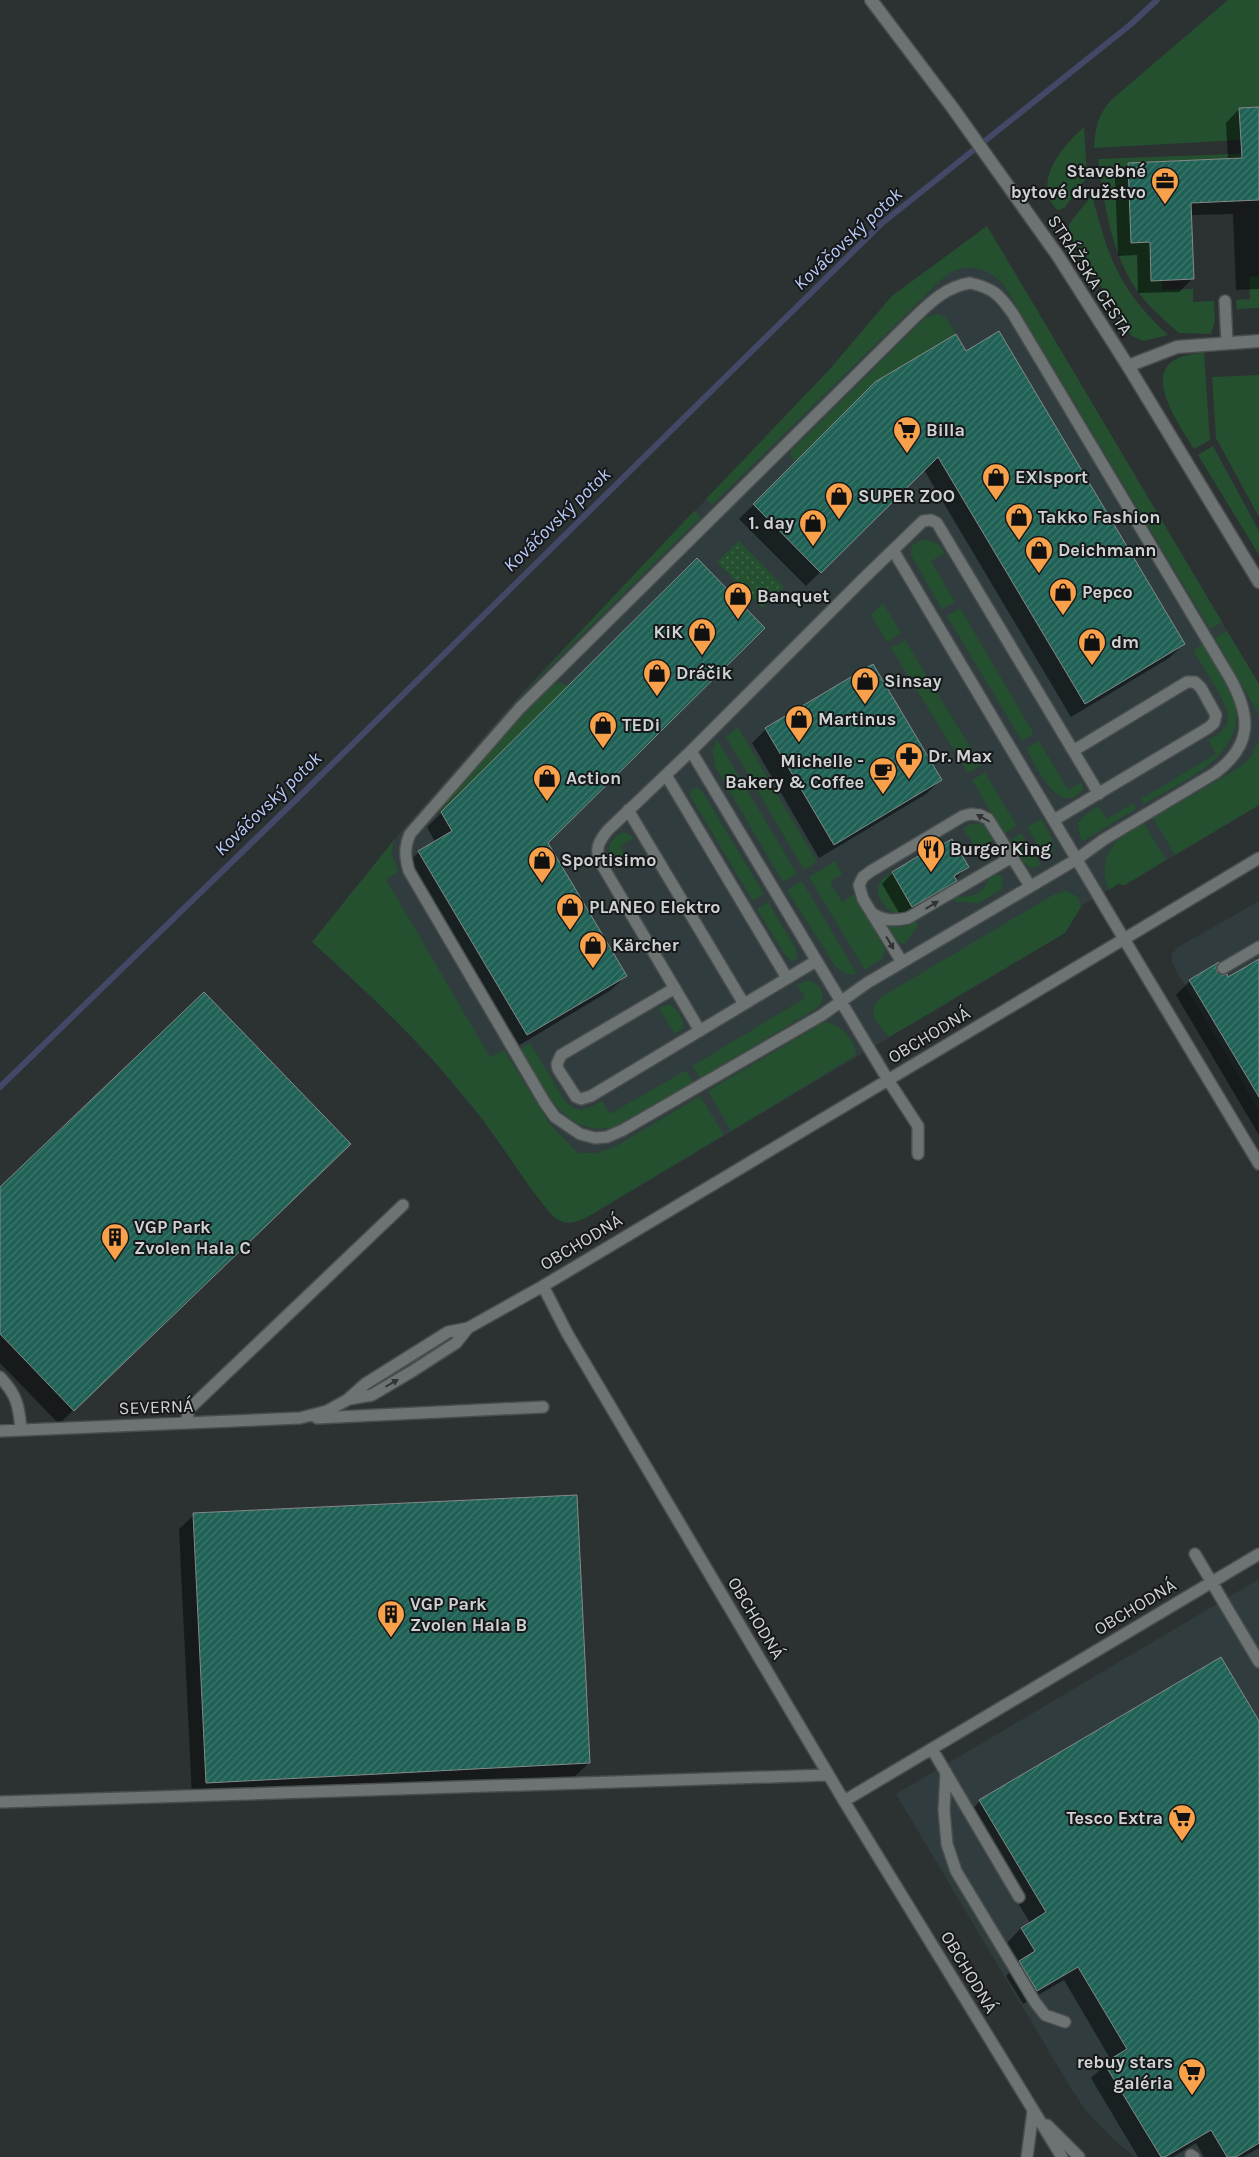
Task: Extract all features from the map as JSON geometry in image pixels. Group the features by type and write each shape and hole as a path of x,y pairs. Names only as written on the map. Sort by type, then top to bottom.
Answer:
{"street":[{"name":"STRÁŽSKA CESTA","path":"871,0 954,111 1058,256 1128,366 1259,582"},
{"path":"1128,366 1177,347 1259,341"}],"lane":[{"path":"970,283 986,287 1001,297 1013,314 1230,678 1239,694 1245,715 1246,731 1240,747 1230,762 1103,840 1077,859 902,962 814,1020 623,1130 607,1137 595,1138 580,1134 555,1117 545,1103 409,871 404,856 405,845 410,834 520,708 905,327 945,291 957,285 970,283"},
{"path":"1225,301 1227,343"},
{"path":"700,1031 598,858 596,850 602,836 691,751 923,521 931,520 936,523 1099,794"},
{"path":"893,550 1259,1164"},
{"path":"1054,820 1212,726 1216,720 1216,715 1195,682 1187,682 1073,751"},
{"path":"691,751 888,1080 918,1126 918,1154"},
{"path":"666,775 787,978"},
{"path":"628,810 744,1004"},
{"path":"902,962 859,891 859,885 863,877 963,816 971,814 988,819 1030,886"},
{"path":"871,912 887,920 898,921 908,918 1012,857"},
{"name":"OBCHODNÁ","path":"1033,2111 828,1775 567,1333 543,1286 1259,858"},
{"path":"1223,968 1259,947"},
{"path":"675,988 565,1052 558,1059 558,1069 576,1097 586,1098 816,961"},
{"path":"186,1423 189,1409 403,1205"},
{"name":"SEVERNÁ","path":"0,1431 300,1418 327,1411 347,1400 365,1384 448,1332 468,1328 543,1286"},
{"path":"0,1377 14,1393 19,1409 22,1430"},
{"path":"300,1418 544,1406"},
{"path":"1195,1554 1259,1662"},
{"name":"OBCHODNÁ","path":"844,1801 1259,1554"},
{"path":"932,1749 1019,1897"},
{"path":"946,1772 944,1810 947,1844 956,1871 1034,2002 1045,2015 1066,2022"},
{"path":"0,1802 828,1775"},
{"path":"1027,2157 1033,2111"},
{"path":"1033,2111 1062,2157"},
{"path":"1033,2111 1079,2157"}],"shaded area":[{"path":"987,226 1259,684 1259,805 1125,885 1118,884 1081,906 1065,933 584,1219 573,1223 564,1223 547,1210 482,1119 432,1059 394,1018 312,942 394,840 512,704 829,370 892,296"},
{"path":"1259,901 1259,1111 1177,972 1172,962 1172,954 1178,947"},
{"path":"1259,1579 1259,2157 1135,2157 1114,2140 1086,2111 1072,2090 896,1794"}],"green space":[{"path":"1228,0 1259,0 1259,107 1239,108 1241,140 1094,148 1098,122 1111,100"},
{"path":"1084,127 1087,177 1065,207 1060,210 1056,209 1049,198 1047,187 1049,176 1053,165 1067,144"},
{"path":"1259,153 1259,158 1128,163 1131,243 1150,242 1151,280 1162,280 1162,290 1193,289 1193,302 1214,301 1215,320 1211,334 1179,333 1146,301 1127,275 1110,227 1098,159"},
{"path":"1092,195 1110,255 1126,287 1151,318 1168,335 1143,341 1132,336 1118,318 1093,272 1069,235 1069,224"},
{"path":"987,226 1222,622 1210,629 1004,285 983,270 975,268 959,269 943,278 712,505 706,499 829,370 892,296"},
{"path":"1259,276 1259,308 1237,309 1236,300 1250,299 1249,277"},
{"path":"937,314 945,317 956,334 875,382 795,461 791,457 791,451 925,318"},
{"path":"1204,353 1210,440 1194,449 1176,420 1169,404 1164,389 1163,376 1169,364 1182,357"},
{"path":"1259,375 1259,517 1216,438 1212,377"},
{"path":"1213,446 1259,531 1259,555 1198,455"},
{"path":"694,511 701,517 512,704"},
{"path":"925,539 938,544 945,553 931,561 955,602 942,609 911,555 912,545"},
{"path":"739,541 784,587 762,608 717,562"},
{"path":"883,603 901,633 887,642 871,615"},
{"path":"960,608 1034,734 1022,741 947,616"},
{"path":"1227,631 1259,684 1259,715 1215,638"},
{"path":"905,640 981,765 968,773 891,648"},
{"path":"1203,644 1233,697 1236,717 1233,735 1223,750 1210,763 1177,786 1144,804 1141,799 1216,754 1208,740 1225,727 1228,721 1228,714 1220,696 1193,650"},
{"path":"558,682 568,686 441,812 439,810 533,704 551,686"},
{"path":"738,727 817,862 804,870 726,737"},
{"path":"717,739 797,874 783,882 716,768 712,751"},
{"path":"1259,739 1259,805 1175,855 1153,818 1237,769 1251,757"},
{"path":"1039,741 1068,790 1082,782 1083,789 1074,797 1066,798 1057,794 1042,776 1026,748"},
{"path":"985,773 1017,826 1004,834 972,780"},
{"path":"696,787 702,791 764,894 753,901 691,797 690,791"},
{"path":"1133,803 1136,809 1083,841 1081,839 1078,825 1082,817 1098,806 1107,819"},
{"path":"1041,819 1053,845 1051,856 1047,861 1027,827"},
{"path":"979,823 988,828 995,839 977,850 963,829 971,824"},
{"path":"1144,823 1166,860 1125,885 1118,884 1109,890 1106,884 1105,870 1111,849 1123,836"},
{"path":"621,833 627,833 634,838 620,846 626,856 613,865 609,856 609,847 613,839"},
{"path":"1021,833 1041,865 1031,868 1021,861 1009,841"},
{"path":"394,840 391,854 399,871 386,879 490,1057 504,1050 549,1123 578,1153 597,1153 616,1146 700,1096 724,1135 584,1219 569,1222 555,1218 483,1120 444,1072 380,1005 312,942"},
{"path":"835,861 842,874 830,882 842,902 854,894 885,949 882,959 865,970 809,877"},
{"path":"892,872 914,909 903,913 893,913 879,897 878,887 885,877"},
{"path":"995,873 1003,877 1002,889 979,903 956,902 953,897 967,896 982,890 990,877"},
{"path":"802,881 857,974 846,974 835,966 787,890"},
{"path":"1067,891 1078,897 1081,907 1065,933 889,1037 877,1023 873,1013 876,1002 881,997 1053,895"},
{"path":"768,902 797,951 797,958 792,961 785,955 757,909"},
{"path":"915,920 918,925 905,944 899,943 888,929 890,927 903,927"},
{"path":"807,981 814,983 821,990 822,1001 817,1008 700,1078 692,1066 805,998 797,984"},
{"path":"669,1004 677,1011 682,1021 683,1028 675,1034 659,1008"},
{"path":"824,1022 836,1026 846,1033 853,1043 856,1055 731,1131 708,1091"},
{"path":"530,1043 565,1101 578,1109 587,1108 602,1101 610,1114 686,1070 693,1082 614,1127 596,1129 581,1125 556,1106 520,1049"}],"building":[{"path":"1259,107 1259,200 1191,203 1194,279 1151,281 1150,242 1131,243 1128,163 1242,158 1239,108"},
{"path":"999,331 1185,644 1085,704 938,457 821,573 753,504 875,382 956,334 966,351"},
{"path":"697,558 765,628 548,843 627,976 527,1035 418,851 452,831 441,812"},
{"path":"873,664 942,780 834,845 765,728"},
{"path":"952,839 969,867 954,876 957,881 912,907 892,872 930,849 931,851"},
{"path":"1259,959 1259,1097 1189,980 1219,962 1216,968 1217,972 1223,975 1227,974 1228,977"},
{"name":"VGP Park Zvolen Hala C","path":"204,992 351,1144 74,1411 0,1334 0,1187"},
{"name":"VGP Park Zvolen Hala B","path":"577,1495 590,1763 206,1783 193,1513"},
{"path":"1221,1657 1259,1721 1259,2143 1236,2157 1227,2157 1211,2130 1165,2157 1161,2157 1104,2063 1127,2049 1078,1967 1037,1991 1019,1961 1035,1951 1021,1928 1046,1912 979,1800"}],"waterway":[{"name":"Kováčovský potok","path":"0,1087 307,789 881,224 1130,25 1157,0"}],"place":[{"name":"Stavebné bytové družstvo","path":"1165,205"},
{"name":"Billa","path":"907,454"},
{"name":"EXIsport","path":"996,501"},
{"name":"SUPER ZOO","path":"839,520"},
{"name":"Takko Fashion","path":"1019,541"},
{"name":"1. day","path":"813,547"},
{"name":"Deichmann","path":"1039,574"},
{"name":"Pepco","path":"1063,616"},
{"name":"Banquet","path":"738,620"},
{"name":"KiK","path":"702,656"},
{"name":"dm","path":"1092,666"},
{"name":"Dráčik","path":"657,697"},
{"name":"Sinsay","path":"865,705"},
{"name":"Martinus","path":"799,743"},
{"name":"TEDi","path":"603,749"},
{"name":"Dr. Max","path":"909,780"},
{"name":"Michelle - Bakery & Coffee","path":"883,795"},
{"name":"Action","path":"547,802"},
{"name":"Burger King","path":"931,873"},
{"name":"Sportisimo","path":"542,884"},
{"name":"PLANEO Elektro","path":"570,931"},
{"name":"Kärcher","path":"593,969"},
{"name":"VGP Park Zvolen Hala C","path":"115,1261"},
{"name":"VGP Park Zvolen Hala B","path":"391,1638"},
{"name":"Tesco Extra","path":"1182,1842"},
{"name":"rebuy stars galéria","path":"1192,2096"}]}
